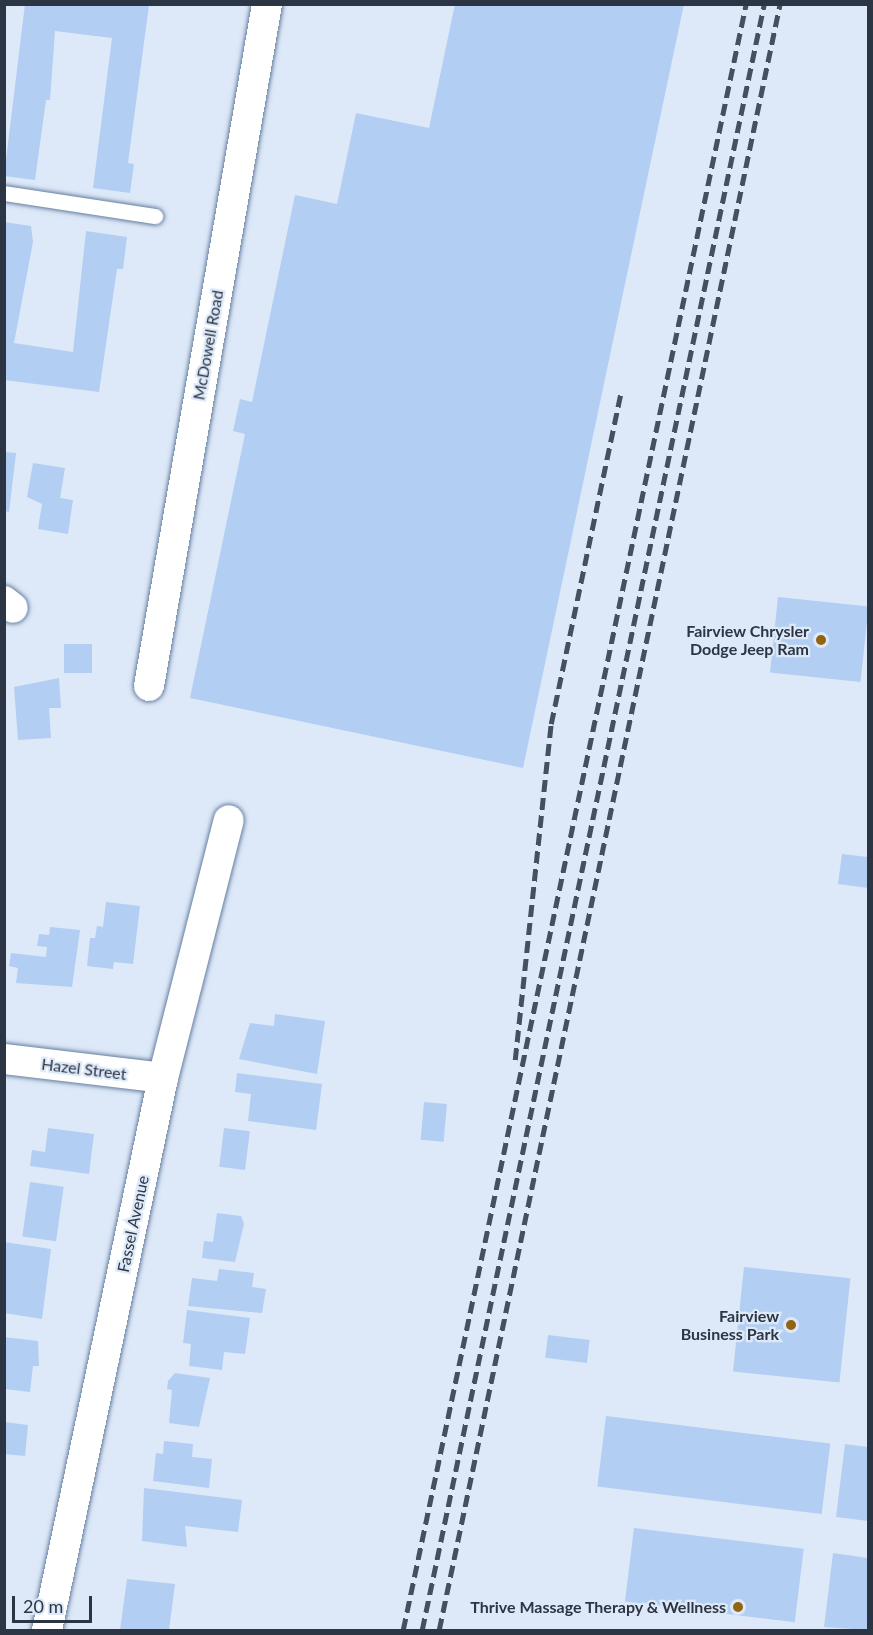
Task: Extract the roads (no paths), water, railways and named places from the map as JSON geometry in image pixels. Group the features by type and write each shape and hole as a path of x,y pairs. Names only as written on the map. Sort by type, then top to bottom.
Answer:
{"street":[{"name":"McDowell Road","path":"149,686 267,4"},
{"name":"Fassel Avenue","path":"47,1630 163,1078 229,820"},
{"name":"Hazel Street","path":"4,1059 163,1078"}],"lane":[{"path":"4,193 155,216"}],"railway":[{"path":"403,1630 746,4"},
{"path":"422,1630 764,4"},
{"path":"439,1630 780,4"},
{"path":"515,1060 551,724 621,391"}],"place":[{"name":"Fairview Chrysler Dodge Jeep Ram","path":"821,640"},
{"name":"Fairview Business Park","path":"791,1325"},
{"name":"Thrive Massage Therapy & Wellness","path":"738,1607"}]}
